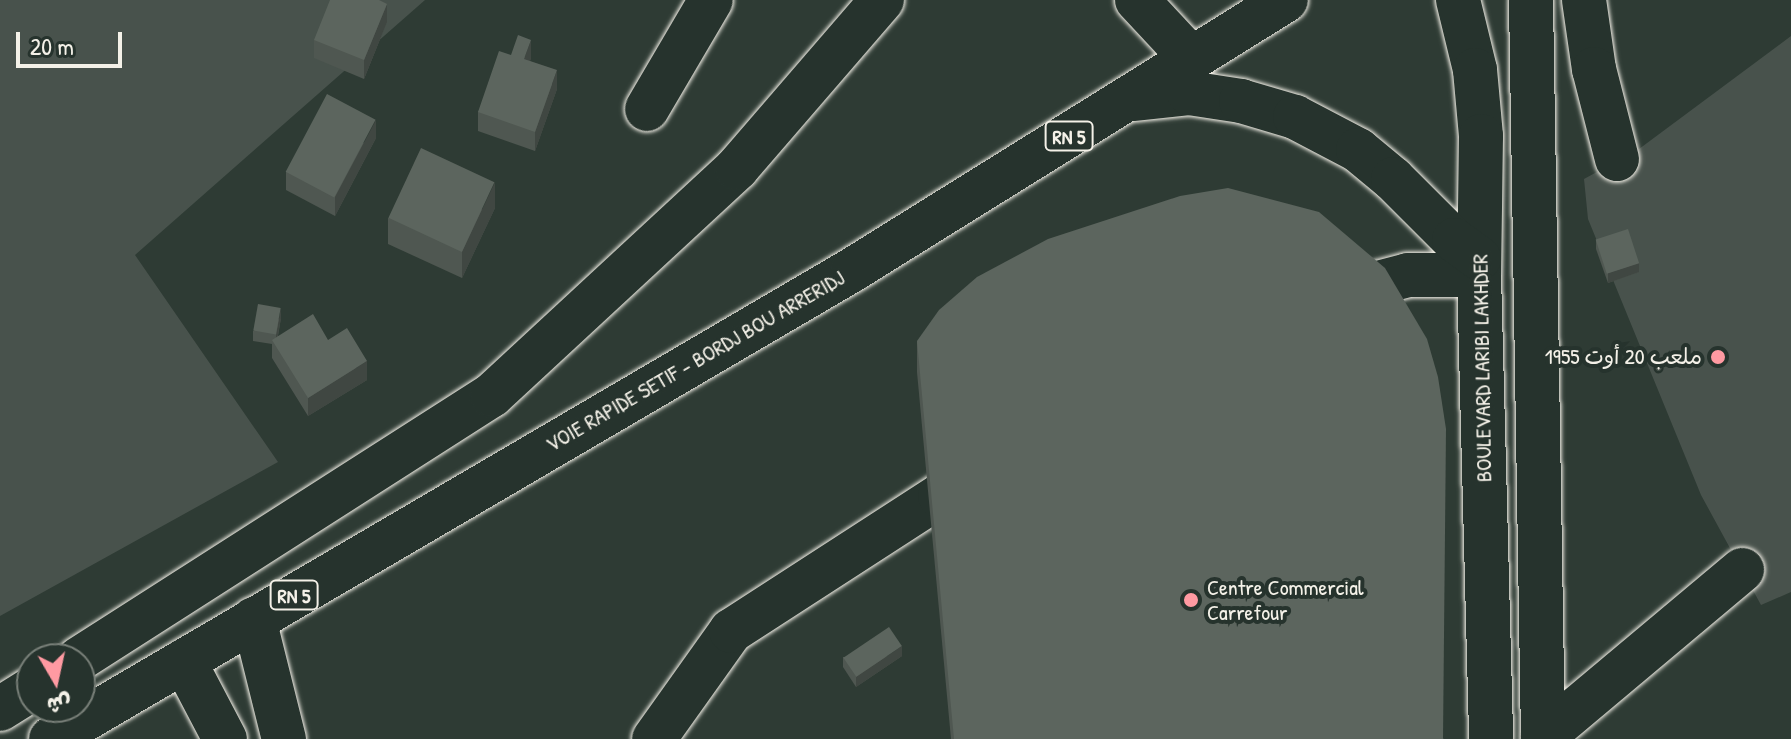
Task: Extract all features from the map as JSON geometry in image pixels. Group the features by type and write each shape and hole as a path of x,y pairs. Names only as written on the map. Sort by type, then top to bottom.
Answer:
{"main road":[{"path":"647,109 711,0"},
{"path":"96,648 492,395 737,168 882,0"},
{"path":"1137,0 1192,59"},
{"name":"RN 5","path":"1125,100 1286,0"},
{"name":"BOULEVARD LARIBI LAKHDER","path":"1458,0 1475,70 1481,136 1479,267 1491,738"},
{"path":"1531,0 1543,738"},
{"path":"1584,0 1594,69 1617,159"},
{"path":"1125,100 1189,93 1241,101 1295,117 1358,150 1393,179 1479,267"},
{"name":"VOIE RAPIDE SETIF - BORDJ BOU ARRERIDJ","path":"254,619 852,270 1125,100"},
{"path":"1299,307 1349,288 1408,275 1479,267"},
{"path":"654,739 731,631 928,504 1023,452"},
{"path":"1491,738 1543,738 1742,570"},
{"path":"254,619 284,739"},
{"name":"RN 5","path":"51,739 254,619"},
{"path":"184,661 225,739"}],"shaded area":[{"path":"0,0 425,0 135,255 278,462 0,616"},
{"name":"ملعب 20 أوت 1955","path":"1791,36 1791,592 1761,605 1701,495 1588,219 1584,179 1639,149"}],"building":[{"path":"330,0 379,0 387,4 364,60 314,40"},
{"path":"518,35 531,40 524,59 557,70 535,132 478,112 499,51 511,55"},
{"path":"327,94 376,120 334,198 286,172"},
{"path":"421,148 494,182 462,252 388,218"},
{"name":"Centre Commercial Carrefour","path":"1228,188 1319,212 1385,268 1427,339 1438,377 1446,429 1443,739 954,739 917,341 939,310 977,277 1048,239 1180,196"},
{"path":"1628,229 1639,263 1607,274 1596,240"},
{"path":"258,304 281,308 276,335 253,331"},
{"path":"313,314 328,340 347,328 367,361 308,398 272,340"},
{"path":"889,627 902,646 856,677 843,658"}],"place":[{"name":"ملعب 20 أوت 1955","path":"1718,357"},
{"name":"Centre Commercial Carrefour","path":"1191,600"}]}
